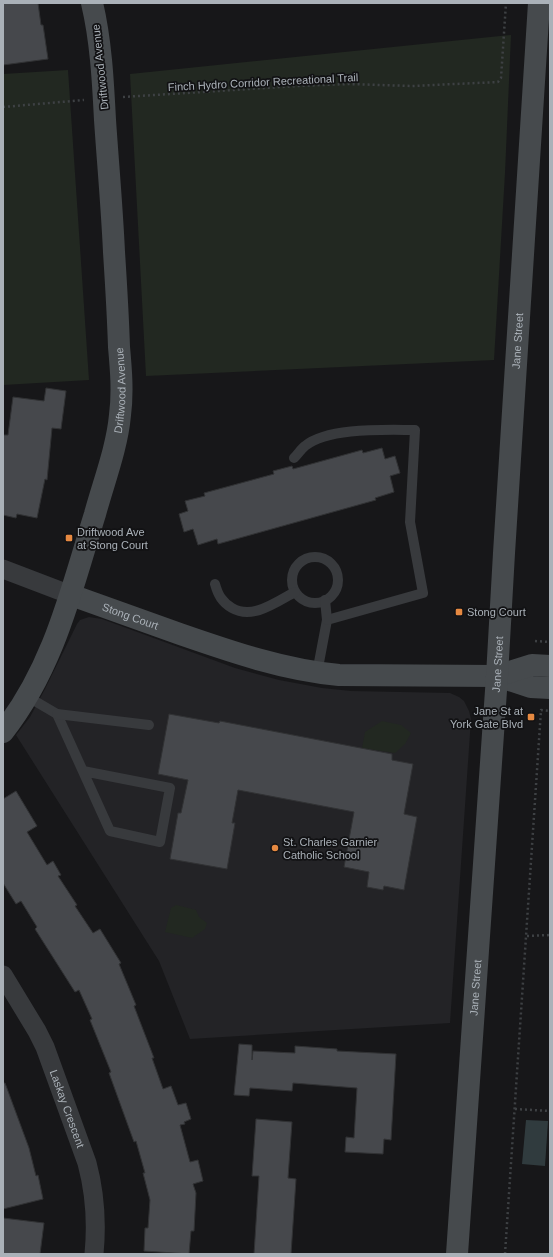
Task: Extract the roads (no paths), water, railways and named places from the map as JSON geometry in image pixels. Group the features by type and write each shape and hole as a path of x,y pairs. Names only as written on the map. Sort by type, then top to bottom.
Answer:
{"street":[{"name":"Driftwood Avenue","path":"3,732 28,697 53,645 71,595 116,439 120,415 121,391 113,227 104,98 97,26 92,3"},
{"name":"Jane Street","path":"457,1254 497,676 503,560 539,3"},
{"name":"Stong Court","path":"3,570 226,650 282,667 339,675 497,676"},
{"path":"497,676 532,665 550,666"},
{"path":"497,676 531,687 550,688"},
{"name":"Laskay Crescent","path":"3,976 37,1031 45,1047 86,1163 91,1180 96,1222 94,1254"}],"lane":[{"path":"294,458 305,446 319,438 340,433 375,430 415,430 410,522 423,593 327,620"},
{"path":"310,557 324,559 331,563 335,569 338,583 331,596 324,600 318,603 305,601 295,592 292,585 291,578 297,564 310,557"},
{"path":"214,584 218,596 226,604 239,612 249,612 264,608 295,592"},
{"path":"317,673 327,620 324,600"},
{"path":"28,697 57,714 149,726"},
{"path":"57,714 110,831 160,842 170,788 83,771"}],"place":[{"name":"Driftwood Ave at Stong Court","path":"69,538"},
{"name":"Stong Court","path":"459,612"},
{"name":"Jane St at York Gate Blvd","path":"531,717"},
{"name":"St. Charles Garnier Catholic School","path":"275,848"}]}
